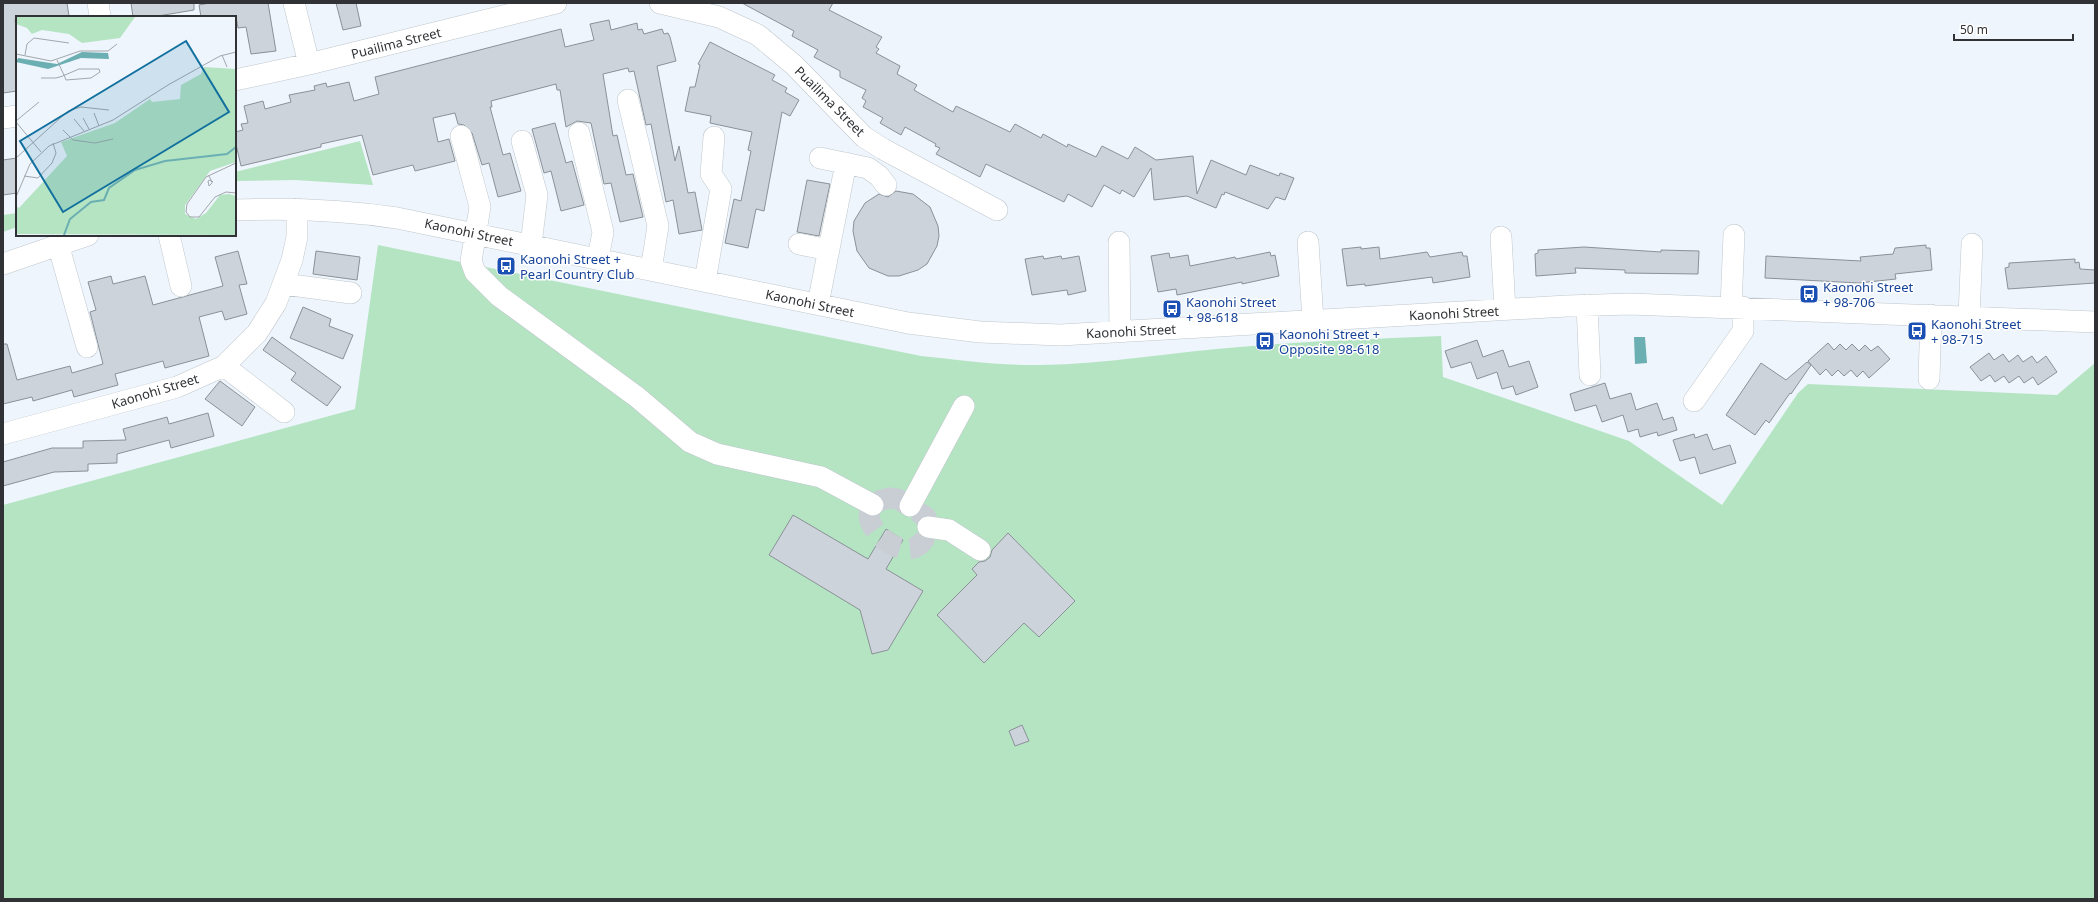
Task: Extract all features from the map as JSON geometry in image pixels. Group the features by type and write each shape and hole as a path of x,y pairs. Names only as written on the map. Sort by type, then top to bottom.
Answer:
{"street":[{"path":"98,3 100,16"},
{"path":"294,3 309,64"},
{"name":"Puailima Street","path":"236,80 309,64 526,7 556,3"},
{"name":"Puailima Street","path":"660,3 719,17 758,35 794,65 864,137 883,149 997,210"},
{"path":"628,100 658,226 650,270"},
{"path":"3,118 16,116"},
{"path":"579,133 603,232 598,259"},
{"path":"461,136 480,207 471,261 475,272 499,296 637,397 690,442 717,454 821,477 873,505"},
{"path":"704,281 721,189 711,174 714,137"},
{"path":"522,141 537,195 531,245"},
{"path":"820,158 873,170 886,185"},
{"path":"818,304 846,163"},
{"name":"Kaonohi Street","path":"3,434 177,387 224,366 267,320 284,284 292,260 297,237 297,209"},
{"name":"Kaonohi Street","path":"236,210 297,209 367,214 475,233 908,323 980,332 1060,335 1587,305 1630,304 2095,322"},
{"path":"1694,401 1743,331 1737,307 1734,235"},
{"path":"3,264 85,236"},
{"path":"169,236 182,286"},
{"path":"1502,237 1505,310"},
{"path":"1119,242 1120,332"},
{"path":"1308,242 1313,321"},
{"path":"58,244 87,347"},
{"path":"799,244 829,250"},
{"path":"1969,317 1972,244"},
{"path":"284,284 351,293"},
{"path":"1587,305 1590,375"},
{"path":"1929,379 1931,315"},
{"path":"224,366 284,412"},
{"path":"910,506 964,406"},
{"path":"928,527 949,530 980,550"}],"green space":[{"path":"360,141 373,185 295,180 236,181 236,172"},
{"path":"16,213 16,227 3,232 3,215"},
{"path":"378,245 921,356 1011,365 1066,364 1264,345 1441,336 1443,377 1629,441 1722,505 1798,393 1808,384 2057,395 2095,363 2095,899 3,899 3,505 355,409"}],"water":[{"path":"1634,337 1645,337 1647,363 1635,364"}],"building":[{"path":"3,3 67,3 69,16 16,16 16,91 3,93"},
{"path":"131,3 194,3 194,10 158,16 133,16"},
{"path":"210,3 268,3 276,51 251,54 246,27 238,28 236,16 201,16 199,5"},
{"path":"336,3 356,3 361,26 343,30"},
{"path":"742,3 833,3 829,10 882,37 876,47 879,49 876,53 900,66 897,74 917,85 914,90 953,112 956,106 1010,132 1015,124 1041,138 1043,134 1067,147 1068,144 1096,157 1102,146 1128,159 1135,147 1156,160 1193,156 1197,194 1211,160 1246,175 1250,165 1279,176 1280,173 1294,178 1285,200 1276,197 1268,209 1225,192 1224,195 1222,194 1216,208 1187,196 1154,200 1151,168 1134,197 1122,190 1120,194 1104,185 1092,207 1068,194 1064,202 986,164 980,177 936,154 940,148 935,146 936,144 905,127 901,135 880,123 883,118 863,107 866,101 862,98 866,90 840,77 840,71 814,57 818,50 792,36 794,31"},
{"path":"609,20 611,30 637,23 638,30 642,29 644,34 662,29 664,34 668,33 676,61 657,66 675,161 679,146 688,193 695,192 702,230 679,234 673,200 666,202 651,124 646,125 634,71 629,72 628,68 603,74 613,136 617,135 626,175 633,174 643,217 620,222 611,183 604,184 591,123 577,121 566,127 560,90 557,90 556,84 491,101 492,107 490,107 503,155 510,153 521,191 498,197 489,163 482,165 472,133 464,125 458,124 455,113 433,118 438,142 449,139 455,161 415,171 413,165 373,175 362,135 321,144 321,147 241,166 236,144 236,132 243,130 241,124 248,123 244,106 263,101 265,109 291,102 289,95 315,90 314,86 326,83 327,87 349,82 354,101 379,94 375,77 561,29 565,47 594,40 590,24"},
{"path":"710,42 775,75 772,80 787,88 785,92 799,100 790,116 782,112 764,211 756,209 748,248 725,243 734,199 741,201 751,151 748,150 752,132 710,123 711,116 685,111 690,87 695,87 700,65 698,64"},
{"path":"555,123 566,163 572,161 584,205 561,211 551,171 544,173 532,129"},
{"path":"16,158 16,193 3,195 3,160"},
{"path":"807,180 830,184 819,236 797,232"},
{"path":"896,191 913,194 930,207 938,226 939,236 937,246 927,264 918,270 899,276 888,276 869,268 857,251 853,231 854,221 865,203 879,194 888,197"},
{"path":"1926,245 1926,248 1930,248 1932,270 1895,274 1896,279 1859,283 1765,278 1766,256 1861,261 1860,257 1893,254 1895,248"},
{"path":"1361,247 1361,249 1379,247 1380,259 1427,252 1430,257 1462,252 1463,256 1467,256 1470,277 1433,283 1432,277 1365,286 1365,284 1347,286 1342,249"},
{"path":"1584,247 1661,252 1661,250 1699,251 1698,274 1625,273 1625,270 1575,268 1576,273 1536,276 1535,254 1538,253 1538,250"},
{"path":"238,251 247,284 239,285 247,314 225,320 222,311 199,317 209,356 165,368 163,361 115,374 118,385 74,397 72,390 33,401 32,397 3,404 3,344 7,344 17,380 70,366 72,373 103,364 90,312 96,310 88,282 111,276 113,284 145,276 153,305 223,286 215,257"},
{"path":"316,251 360,257 357,280 313,274"},
{"path":"1270,252 1271,256 1275,255 1279,276 1177,295 1176,289 1158,292 1151,256 1169,253 1170,258 1188,255 1190,266"},
{"path":"1043,256 1044,259 1061,256 1062,259 1079,256 1086,291 1068,295 1067,290 1032,295 1025,259"},
{"path":"2075,259 2075,263 2079,262 2080,269 2095,270 2095,283 2008,289 2005,268 2009,267 2009,263"},
{"path":"303,307 331,319 329,326 353,335 343,359 290,338"},
{"path":"272,337 341,387 327,406 291,380 296,373 263,350"},
{"path":"1477,340 1483,357 1503,350 1509,367 1529,361 1538,387 1516,395 1513,386 1502,389 1497,372 1477,379 1471,362 1451,368 1445,351"},
{"path":"1828,343 1834,350 1840,344 1846,350 1852,344 1859,351 1865,345 1871,351 1878,346 1890,359 1869,378 1863,371 1857,377 1851,370 1844,376 1838,370 1832,376 1826,369 1820,375 1808,361"},
{"path":"1989,353 1994,360 2003,354 2009,362 2018,355 2023,362 2032,356 2037,363 2046,356 2057,372 2038,385 2033,377 2024,383 2019,376 2009,383 2004,376 1995,382 1990,375 1981,381 1970,367"},
{"path":"1807,362 1811,365 1791,394 1790,393 1769,423 1766,420 1755,435 1726,415 1761,363 1786,380"},
{"path":"220,381 255,407 242,426 205,399"},
{"path":"1605,383 1610,399 1631,393 1636,410 1657,403 1663,420 1673,417 1677,430 1658,436 1657,432 1640,437 1638,429 1628,432 1623,415 1602,422 1596,405 1575,411 1570,394"},
{"path":"208,413 214,436 171,448 169,440 117,454 117,463 88,464 88,471 54,472 3,486 3,462 52,448 83,448 83,441 126,440 123,429 167,417 169,424"},
{"path":"1694,434 1695,438 1707,434 1713,450 1730,445 1736,463 1700,474 1695,457 1680,461 1673,440"},
{"path":"793,515 868,559 886,529 903,540 886,569 923,591 888,650 872,654 860,610 769,555"},
{"path":"1008,533 1075,601 1039,637 1024,623 984,663 937,615 977,575 972,569 979,562 985,561 990,557 992,550"},
{"path":"1022,725 1029,741 1015,746 1009,731"}],"tunnel":[{"path":"889,498 898,499 926,517 926,536 923,541 913,548 902,548 889,543 871,524 869,513 875,504 889,498"}],"place":[{"name":"Kaonohi Street + Pearl Country Club","path":"506,266"},
{"name":"Kaonohi Street + 98-706","path":"1809,294"},
{"name":"Kaonohi Street + 98-618","path":"1172,309"},
{"name":"Kaonohi Street + 98-715","path":"1917,331"},
{"name":"Kaonohi Street + Opposite 98-618","path":"1265,341"}]}
